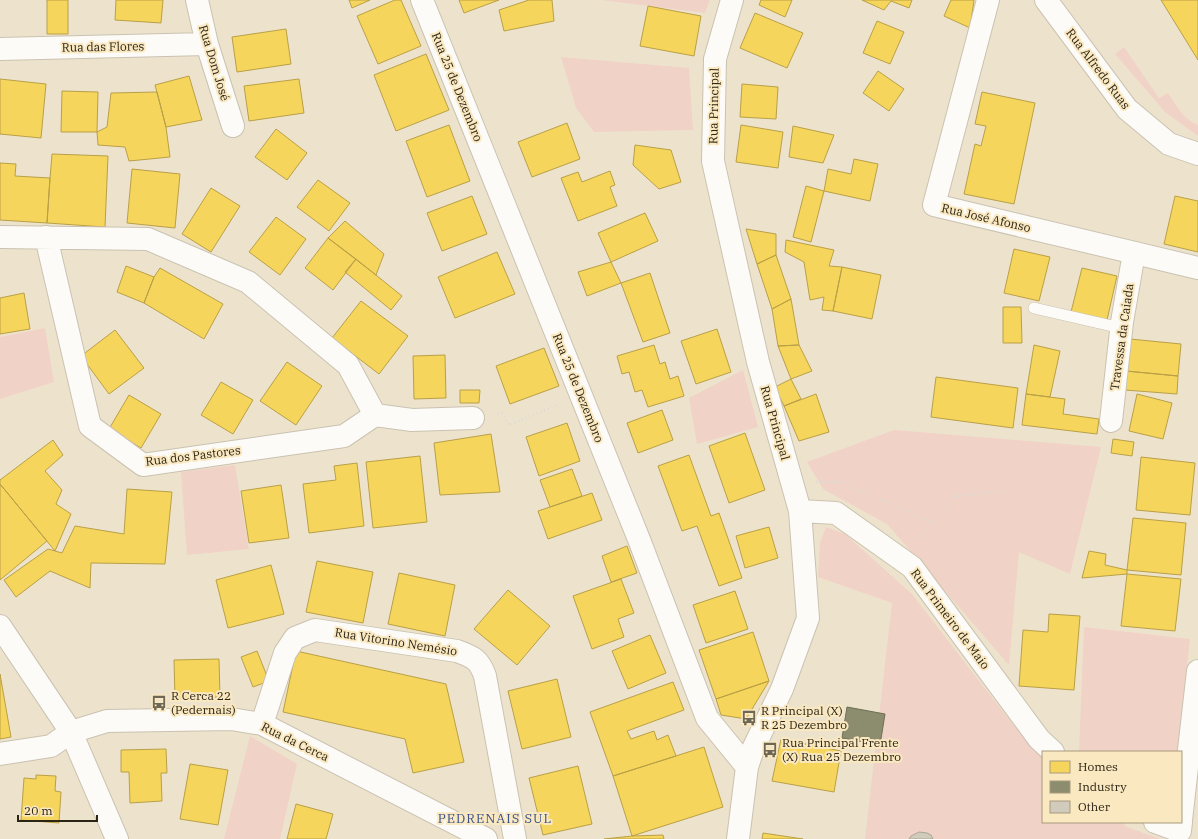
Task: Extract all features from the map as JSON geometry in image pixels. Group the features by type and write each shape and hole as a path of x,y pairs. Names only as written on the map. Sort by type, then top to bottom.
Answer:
{"street":[{"name":"Rua Dom José","path":"197,0 207,44 233,126"},
{"name":"Rua 25 de Dezembro","path":"422,0 640,542 707,718 747,767"},
{"name":"Rua Principal","path":"732,0 715,59 713,161 758,362 800,510 808,618 782,689 753,749 747,767 738,839"},
{"name":"Rua José Afonso","path":"988,0 934,205 1198,268"},
{"name":"Rua Alfredo Ruas","path":"1047,0 1127,109 1169,144 1198,154"},
{"name":"Rua das Flores","path":"0,49 207,44"},
{"path":"0,237 148,239 248,282 348,365 375,414 412,420 474,418"},
{"name":"Rua dos Pastores","path":"46,237 90,426 143,465 344,436 375,414"},
{"name":"Travessa da Caiada","path":"1111,421 1121,328 1134,253"},
{"name":"Rua Primeiro de Maio","path":"800,510 836,513 912,567 1039,739 1052,751"},
{"path":"1,630 71,732 117,839"},
{"name":"Rua Vitorino Nemésio","path":"262,724 284,653 295,638 315,630 457,651 472,656 481,666 485,676 515,839"},
{"path":"1182,813 1195,738 1198,671"},
{"name":"Rua da Cerca","path":"0,760 51,746 71,732 108,721 231,719 262,724 486,839"},
{"path":"1168,823 1180,824"}],"lane":[{"path":"1034,308 1121,328"}],"path":[{"path":"474,418 502,413 509,425 581,395"},
{"path":"792,481 842,482 933,523 952,497 996,491 1024,497"}],"shaded area":[{"path":"601,0 710,0 705,13"},
{"path":"1124,47 1159,98 1168,93 1184,116 1198,125 1198,136 1166,113 1115,54"},
{"path":"561,57 689,68 693,130 594,132 576,108"},
{"path":"45,328 54,382 0,399 0,337"},
{"path":"743,370 758,427 697,444 689,398"},
{"path":"894,430 1101,447 1070,574 1019,552 1009,665 887,524 823,489 807,462"},
{"path":"235,465 249,549 187,555 181,472"},
{"path":"826,527 845,534 912,594 1014,726 1042,755 1042,823 1122,823 1127,827 1161,839 865,839 892,603 818,577 820,543"},
{"path":"1084,627 1190,639 1177,751 1079,751"},
{"path":"250,736 297,764 280,839 224,839"}],"building: Homes":[{"path":"47,0 68,0 68,34 47,34"},
{"path":"116,0 163,0 161,23 115,20"},
{"path":"349,0 370,0 352,8"},
{"path":"395,0 401,0 421,46 378,64 357,16"},
{"path":"459,0 499,0 464,13"},
{"path":"529,0 552,0 554,21 504,31 499,10"},
{"path":"761,0 792,0 785,17 759,5"},
{"path":"862,0 912,0 909,8 891,1 884,10"},
{"path":"951,0 974,0 970,28 944,16"},
{"path":"1161,0 1198,0 1198,60"},
{"path":"648,6 701,16 694,56 640,46"},
{"path":"755,13 803,33 787,68 740,48"},
{"path":"877,21 904,32 890,64 863,53"},
{"path":"286,29 291,64 237,72 232,37"},
{"path":"426,54 449,110 396,131 374,75"},
{"path":"878,71 904,89 889,111 863,93"},
{"path":"189,76 202,120 166,127 155,85"},
{"path":"0,79 46,84 41,138 0,134"},
{"path":"299,79 304,113 249,121 244,86"},
{"path":"742,84 778,87 776,119 740,117"},
{"path":"62,91 98,92 97,132 61,132"},
{"path":"157,92 166,127 170,157 129,161 125,147 98,145 97,132 107,127 111,93"},
{"path":"982,92 1035,103 1014,204 964,194 975,144 981,146 986,126 975,124"},
{"path":"567,123 580,159 532,177 518,142"},
{"path":"449,125 470,181 427,197 406,141"},
{"path":"741,125 783,132 778,168 736,162"},
{"path":"793,126 834,135 823,163 789,157"},
{"path":"276,129 307,153 287,180 255,157"},
{"path":"635,145 671,150 681,182 659,189 633,165"},
{"path":"52,154 108,156 105,227 47,223"},
{"path":"854,159 878,164 870,201 824,191 828,169 851,174"},
{"path":"0,163 16,164 15,176 50,178 47,223 0,220"},
{"path":"132,169 180,174 175,228 127,223"},
{"path":"610,171 615,185 610,187 617,206 578,221 561,178 578,172 582,182"},
{"path":"318,180 350,203 329,231 297,207"},
{"path":"806,186 824,191 811,242 793,237"},
{"path":"211,188 240,206 211,252 182,234"},
{"path":"472,196 487,234 442,251 427,213"},
{"path":"1175,196 1198,201 1198,252 1164,244"},
{"path":"645,213 658,241 611,262 598,233"},
{"path":"276,217 306,239 280,275 249,252"},
{"path":"345,221 384,254 376,275 328,238"},
{"path":"746,229 776,234 776,255 757,264"},
{"path":"328,238 356,259 333,290 305,268"},
{"path":"786,240 834,250 829,266 842,267 833,311 822,310 824,297 810,300 804,262 785,252"},
{"path":"1014,249 1050,257 1039,301 1004,293"},
{"path":"497,252 515,294 455,318 438,277"},
{"path":"776,255 791,299 772,309 757,264"},
{"path":"356,259 402,296 391,310 345,272"},
{"path":"611,262 621,283 587,296 578,272"},
{"path":"126,266 154,277 144,303 117,292"},
{"path":"842,267 881,275 872,319 833,311"},
{"path":"160,268 223,304 204,339 144,303 154,277"},
{"path":"1082,268 1117,276 1107,320 1071,312"},
{"path":"650,273 670,333 643,342 621,283"},
{"path":"24,293 30,329 0,334 0,298"},
{"path":"791,299 799,345 778,346 772,309"},
{"path":"361,301 408,336 379,374 332,338"},
{"path":"1003,307 1021,307 1022,343 1003,343"},
{"path":"717,329 731,372 696,384 681,341"},
{"path":"115,330 144,368 109,394 81,356"},
{"path":"1130,339 1181,344 1178,376 1126,371"},
{"path":"654,345 660,364 665,362 670,379 678,376 684,396 648,407 642,390 635,392 629,372 622,374 617,356"},
{"path":"799,345 812,371 791,379 778,346"},
{"path":"1034,345 1060,351 1050,397 1026,394"},
{"path":"544,348 559,386 510,404 496,366"},
{"path":"445,355 446,398 414,399 413,356"},
{"path":"287,362 322,386 296,425 260,401"},
{"path":"1126,371 1178,376 1177,394 1125,390"},
{"path":"936,377 1018,388 1013,428 931,417"},
{"path":"791,379 801,399 784,406 775,387"},
{"path":"221,382 253,400 233,434 201,415"},
{"path":"460,390 480,390 479,403 460,403"},
{"path":"816,394 829,432 799,441 784,406"},
{"path":"1026,394 1065,399 1063,414 1099,419 1097,434 1022,425"},
{"path":"1137,394 1172,403 1163,439 1129,431"},
{"path":"129,395 161,414 141,448 109,429"},
{"path":"662,410 673,440 638,453 627,423"},
{"path":"567,423 580,461 539,476 526,437"},
{"path":"745,433 765,490 729,503 709,446"},
{"path":"491,434 500,492 440,495 434,443"},
{"path":"1113,439 1134,442 1132,456 1111,453"},
{"path":"53,440 63,455 45,471 62,490 56,504 71,514 55,551 0,484 0,480"},
{"path":"689,455 711,516 719,513 742,578 719,586 697,526 682,531 658,466"},
{"path":"420,456 427,522 373,528 366,462"},
{"path":"1141,457 1195,463 1190,515 1136,510"},
{"path":"357,463 364,526 309,533 303,484 336,480 334,466"},
{"path":"572,469 582,496 550,507 540,480"},
{"path":"0,484 47,541 0,580"},
{"path":"281,485 289,538 249,543 241,491"},
{"path":"127,489 172,492 165,564 91,563 90,588 50,571 16,597 4,580 48,549 62,553 75,526 124,534"},
{"path":"592,493 602,520 548,539 538,511"},
{"path":"1133,518 1186,523 1181,575 1127,570"},
{"path":"769,527 778,558 745,568 736,536"},
{"path":"627,546 637,573 611,582 602,556"},
{"path":"1089,551 1106,554 1105,565 1127,570 1127,574 1082,578"},
{"path":"317,561 373,572 363,623 306,612"},
{"path":"271,565 284,614 228,628 216,580"},
{"path":"399,573 455,585 445,636 388,624"},
{"path":"1127,574 1181,579 1175,631 1121,626"},
{"path":"621,579 634,613 618,619 624,637 592,649 573,596"},
{"path":"508,590 550,626 517,665 474,629"},
{"path":"735,591 748,629 706,643 693,605"},
{"path":"1049,614 1080,616 1074,690 1019,686 1023,630 1048,632"},
{"path":"753,632 769,681 716,699 699,650"},
{"path":"650,635 666,673 628,689 612,651"},
{"path":"257,651 269,681 253,687 241,657"},
{"path":"296,651 446,684 464,762 413,773 405,739 283,712"},
{"path":"219,659 220,697 175,699 174,660"},
{"path":"0,674 11,737 0,739"},
{"path":"557,679 571,737 522,749 508,691"},
{"path":"769,681 746,719 721,715 716,699"},
{"path":"673,682 684,710 627,731 631,739 654,731 657,740 668,735 676,756 613,776 590,712"},
{"path":"781,739 841,751 834,792 772,781"},
{"path":"704,747 723,807 632,836 613,776"},
{"path":"166,749 167,773 161,773 162,801 130,803 129,772 121,772 121,750"},
{"path":"190,764 228,770 218,825 180,819"},
{"path":"578,766 592,824 543,835 529,778"},
{"path":"36,775 56,776 55,791 61,792 59,823 21,820 24,778 36,779"},
{"path":"296,804 333,814 326,839 287,839"},
{"path":"763,833 803,839 762,839"},
{"path":"663,835 664,839 604,839 632,836"}],"building: Industry":[{"path":"847,707 885,714 880,745 842,738"}],"building: Other":[{"path":"919,832 931,835 933,839 909,839 911,836"}],"place":[{"name":"R Cerca 22 (Pedernais)","path":"159,703"},
{"name":"R Principal (X) R 25 Dezembro","path":"749,718"},
{"name":"Rua Principal Frente (X) Rua 25 Dezembro","path":"770,750"}],"district":[{"name":"PEDRENAIS SUL","path":"495,818"}]}
